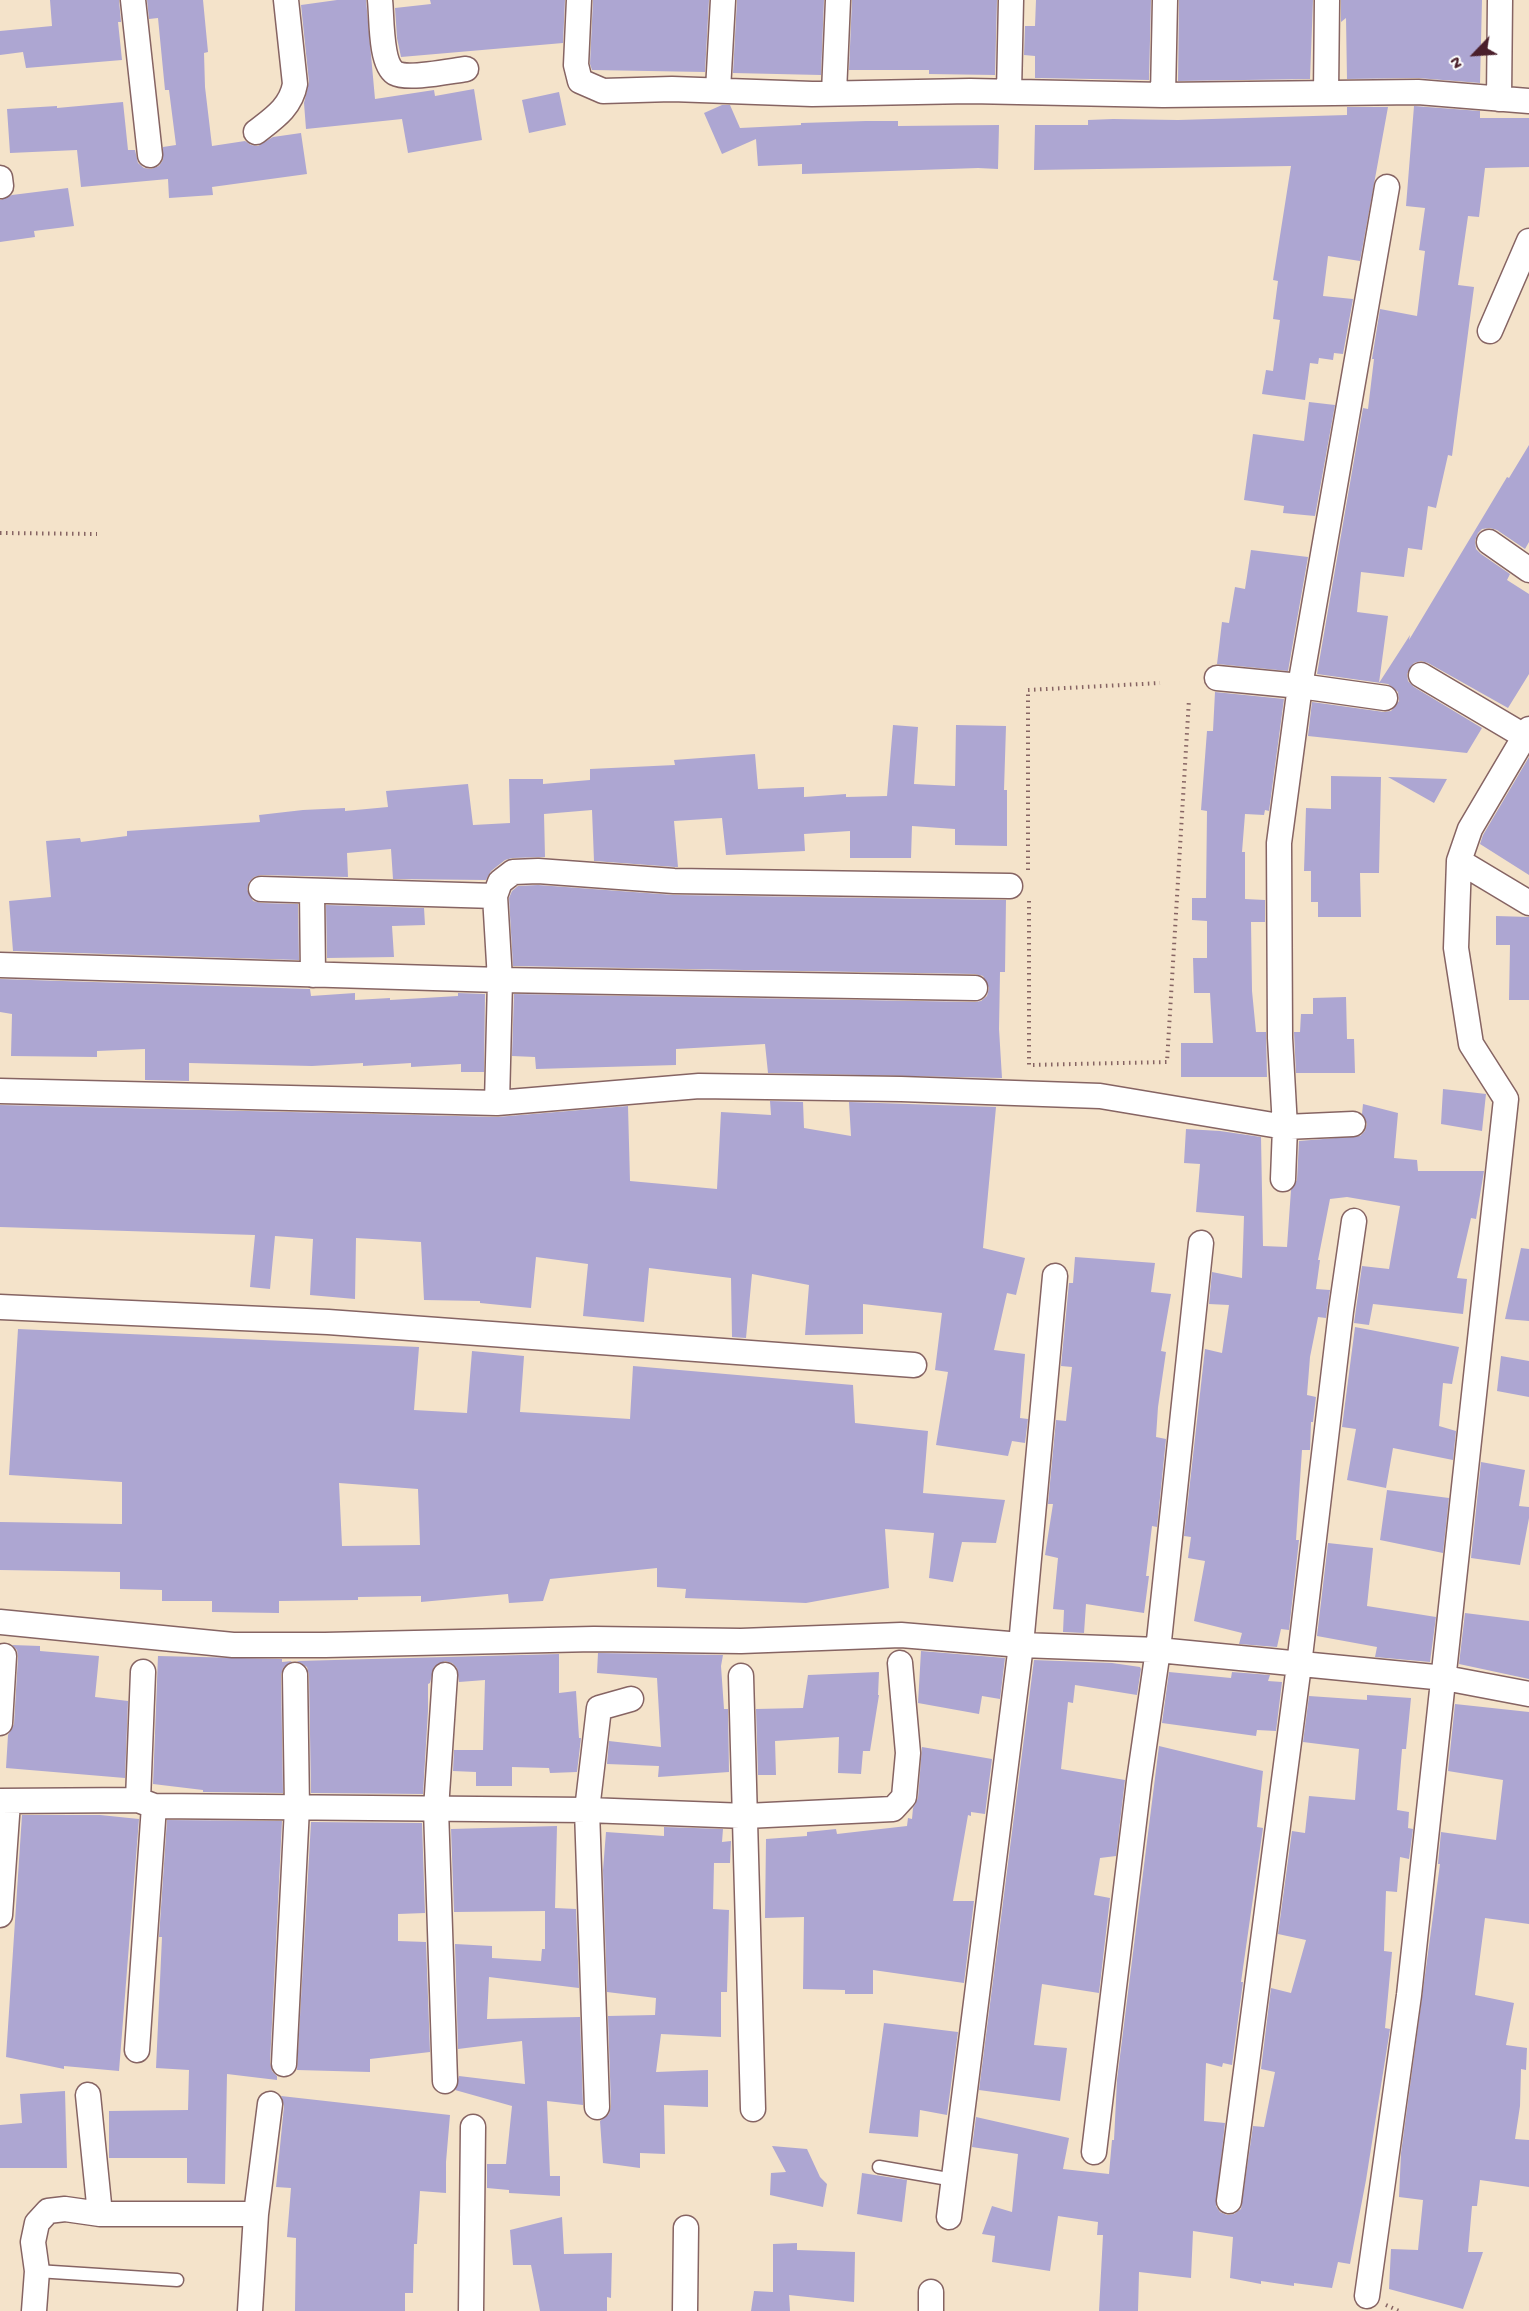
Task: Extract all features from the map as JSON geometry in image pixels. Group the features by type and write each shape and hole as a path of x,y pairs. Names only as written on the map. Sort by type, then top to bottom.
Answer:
{"street":[{"path":"133,0 150,155"},
{"path":"256,132 286,106 293,96 295,84 286,0"},
{"path":"380,0 385,57 390,68 396,73 406,76 466,69"},
{"path":"579,0 576,65 579,81 603,91 672,89 834,93 1009,92 1163,95 1418,92 1529,101"},
{"path":"718,90 723,0"},
{"path":"834,93 838,0"},
{"path":"1009,92 1011,0"},
{"path":"1163,95 1165,0"},
{"path":"1326,93 1327,0"},
{"path":"1499,99 1500,0"},
{"path":"1283,1179 1286,1127 1280,1026 1279,843 1300,686 1387,187"},
{"path":"1490,331 1529,241"},
{"path":"1489,542 1529,570"},
{"path":"1367,2296 1409,1995 1506,1099 1471,1044 1456,948 1459,861 1470,829 1527,735 1420,675"},
{"path":"1217,678 1300,686 1385,698"},
{"path":"1459,861 1529,903"},
{"path":"497,1103 500,980 495,896 500,882 513,872 538,871 674,881 1019,885"},
{"path":"261,889 495,896"},
{"path":"312,891 313,975"},
{"path":"0,965 500,980 975,987"},
{"path":"0,1091 497,1103 699,1086 901,1089 1100,1096 1286,1127 1353,1124"},
{"path":"1229,2201 1354,1221"},
{"path":"1094,2152 1139,1781 1158,1650 1201,1243"},
{"path":"950,2217 1021,1645 1055,1276"},
{"path":"0,1307 328,1322 914,1365"},
{"path":"0,1622 233,1645 594,1639 741,1641 901,1635 1021,1645 1158,1650 1445,1678 1529,1694"},
{"path":"0,1723 4,1656"},
{"path":"0,1915 4,1801 297,1808 587,1810 746,1816 893,1809 904,1797 908,1754 900,1663"},
{"path":"138,2050 146,1803 143,1672"},
{"path":"284,2064 297,1808 295,1675"},
{"path":"445,1675 436,1809 445,2081"},
{"path":"741,1676 753,2109"},
{"path":"597,2107 587,1810 597,1698 631,1699"},
{"path":"88,2095 100,2214"},
{"path":"250,2311 256,2214 270,2104"},
{"path":"471,2311 473,2127"},
{"path":"34,2311 37,2271 33,2242 38,2223 48,2211 65,2208 100,2214 256,2214"},
{"path":"685,2311 686,2228"}],"lane":[{"path":"879,2168 954,2180"},
{"path":"37,2271 177,2280"}],"path":[{"path":"0,533 97,534"},
{"path":"1160,683 1028,690 1019,885 1029,1065 1167,1062 1189,699"}],"building":[{"path":"50,0 119,0 121,22 118,22 122,60 26,68 23,52 0,55 0,31 52,26"},
{"path":"147,0 203,0 208,52 204,53 205,87 212,146 245,141 258,146 273,137 301,133 307,174 212,187 213,195 169,198 168,179 81,187 77,150 10,153 7,109 57,106 57,108 123,102 128,150 135,150 138,163 144,168 151,169 159,166 163,160 163,147 176,145 169,90 165,90 158,18 149,19"},
{"path":"337,0 366,0 375,99 434,90 435,96 474,89 482,140 408,153 402,119 306,129 304,103 309,82 301,5"},
{"path":"430,0 565,0 563,43 401,57 395,8 431,4"},
{"path":"593,0 709,0 705,72 592,70 590,64"},
{"path":"737,0 824,0 821,75 733,73"},
{"path":"852,0 997,0 995,75 929,74 929,70 849,70"},
{"path":"1036,0 1151,0 1149,80 1035,78 1035,56 1024,55 1025,26 1035,26"},
{"path":"1179,0 1313,0 1310,79 1178,81"},
{"path":"1341,0 1482,0 1480,83 1418,78 1347,79 1346,18 1341,22"},
{"path":"559,92 566,125 529,133 522,100"},
{"path":"722,105 730,105 740,128 866,121 898,121 898,126 999,125 998,169 802,174 802,164 758,166 756,139 722,154 704,113"},
{"path":"1414,106 1480,111 1480,118 1529,118 1529,167 1485,168 1479,217 1468,216 1458,285 1474,287 1452,456 1448,455 1436,508 1428,506 1422,550 1408,548 1404,577 1361,572 1357,612 1388,616 1379,683 1317,674 1363,408 1368,409 1374,359 1372,359 1380,309 1417,316 1425,251 1419,250 1425,208 1406,206"},
{"path":"1347,107 1388,107 1360,261 1328,256 1323,296 1353,299 1343,354 1334,353 1333,360 1319,358 1318,364 1310,363 1305,400 1262,394 1266,370 1273,371 1280,320 1273,319 1278,281 1273,280 1291,166 1034,170 1035,125 1088,125 1088,120 1113,119 1178,120 1347,115"},
{"path":"68,188 74,226 34,231 35,237 0,242 0,200 12,195"},
{"path":"1309,402 1335,405 1315,516 1283,513 1284,506 1244,500 1253,434 1304,441"},
{"path":"1529,445 1529,542 1525,549 1497,530 1490,528 1482,529 1475,541 1476,549 1481,554 1510,574 1507,580 1529,594 1529,674 1508,708 1421,661 1414,663 1407,674 1408,681 1414,687 1482,728 1467,753 1308,736 1312,702 1391,711 1399,701 1398,692 1388,684 1379,683 1410,635 1409,640 1507,477 1509,478"},
{"path":"1251,550 1308,557 1288,671 1217,664 1222,622 1229,623 1235,587 1245,589"},
{"path":"1215,692 1284,699 1269,811 1265,810 1264,815 1245,814 1242,852 1245,852 1245,899 1265,900 1265,922 1251,922 1252,991 1256,1032 1266,1032 1267,1077 1181,1077 1181,1043 1213,1043 1210,993 1194,993 1193,958 1207,958 1207,921 1192,920 1192,898 1206,898 1207,811 1201,810 1207,731 1213,731"},
{"path":"893,725 918,727 914,784 955,786 956,725 1006,726 1004,790 1007,790 1007,846 955,845 955,829 912,826 911,858 850,858 850,831 804,834 805,851 726,855 722,818 674,821 678,867 675,867 594,861 592,810 544,814 545,857 505,860 491,871 486,880 393,879 391,849 347,853 348,877 261,875 254,877 247,889 253,901 298,904 299,960 13,951 9,901 51,897 46,841 80,838 81,842 127,836 127,831 260,822 259,815 303,810 345,808 345,811 388,807 386,791 468,784 473,825 510,823 509,779 543,779 543,784 590,780 590,769 675,765 674,760 755,754 758,789 804,787 804,797 846,794 846,797 887,796"},
{"path":"1529,757 1529,875 1480,844 1483,835"},
{"path":"1331,776 1381,777 1379,873 1360,873 1361,917 1318,917 1318,902 1311,902 1311,871 1304,871 1306,808 1331,809"},
{"path":"1388,777 1447,779 1434,803"},
{"path":"538,885 674,895 1006,900 1005,972 1000,972 999,1029 1002,1078 768,1073 765,1044 676,1049 676,1065 536,1069 535,1057 512,1056 514,994 975,1002 987,996 989,988 983,976 975,974 513,966 509,898 518,886"},
{"path":"326,905 424,908 425,925 392,926 394,957 327,958"},
{"path":"1496,916 1529,917 1529,1000 1509,1000 1510,945 1496,945"},
{"path":"0,979 310,989 311,996 355,993 355,1000 458,996 458,993 485,994 484,1072 461,1072 461,1064 411,1067 411,1063 312,1066 189,1063 189,1081 145,1080 145,1049 97,1051 97,1057 11,1056 12,1014 0,1012"},
{"path":"1346,997 1347,1039 1354,1039 1355,1073 1296,1073 1294,1032 1300,1032 1301,1014 1313,1014 1313,998"},
{"path":"1443,1089 1486,1094 1482,1131 1441,1124"},
{"path":"770,1101 803,1102 804,1128 851,1136 849,1102 996,1107 983,1248 1025,1258 1016,1295 1007,1293 994,1350 1025,1354 1020,1418 1028,1419 1025,1443 1012,1441 1008,1456 936,1445 948,1372 935,1370 942,1313 863,1304 863,1334 805,1335 809,1285 752,1274 746,1338 732,1337 731,1278 649,1268 644,1322 583,1316 588,1264 536,1257 531,1308 480,1303 480,1301 424,1300 421,1242 356,1238 355,1299 310,1295 313,1239 275,1236 270,1289 250,1287 255,1235 0,1227 0,1105 497,1117 628,1106 630,1181 717,1189 721,1112 771,1115"},
{"path":"1363,1104 1398,1113 1394,1158 1417,1160 1418,1171 1484,1171 1476,1219 1471,1218 1457,1278 1467,1279 1463,1314 1373,1304 1369,1325 1354,1323 1362,1266 1389,1269 1400,1206 1347,1197 1330,1199 1318,1260 1320,1260 1316,1289 1330,1290 1326,1318 1318,1317 1310,1357 1307,1395 1316,1397 1313,1422 1311,1422 1310,1450 1302,1450 1296,1540 1299,1540 1289,1630 1281,1629 1277,1647 1239,1644 1242,1633 1194,1621 1205,1561 1188,1558 1191,1537 1184,1536 1205,1349 1222,1353 1229,1305 1209,1304 1212,1272 1242,1278 1244,1216 1196,1212 1200,1164 1184,1163 1186,1129 1261,1137 1263,1246 1287,1247 1291,1190 1297,1180 1299,1141 1360,1136 1367,1124 1362,1114"},
{"path":"1521,1248 1529,1249 1529,1321 1505,1319"},
{"path":"1075,1257 1155,1263 1151,1292 1171,1294 1161,1351 1166,1352 1156,1437 1166,1439 1157,1527 1152,1526 1144,1613 1086,1604 1084,1633 1063,1632 1064,1610 1053,1609 1058,1558 1045,1555 1053,1504 1048,1504 1056,1420 1066,1421 1072,1367 1061,1366 1069,1283 1073,1283"},
{"path":"1355,1327 1459,1347 1452,1384 1443,1383 1439,1426 1456,1431 1453,1460 1393,1448 1386,1488 1347,1480 1356,1429 1342,1427"},
{"path":"18,1329 419,1347 414,1410 467,1413 472,1351 524,1356 520,1412 630,1419 633,1366 853,1385 855,1423 928,1431 923,1493 1005,1500 996,1543 962,1542 953,1582 929,1578 934,1533 885,1529 889,1588 806,1603 685,1598 686,1589 657,1587 657,1568 550,1579 543,1601 509,1603 508,1594 421,1602 421,1596 358,1597 358,1600 279,1601 279,1613 212,1612 212,1601 162,1601 162,1590 120,1589 120,1572 0,1570 0,1522 122,1524 122,1482 9,1475","holes":["339,1483 418,1489 420,1545 342,1546"]},
{"path":"1501,1356 1529,1361 1529,1397 1497,1391"},
{"path":"1481,1462 1525,1470 1519,1506 1529,1507 1529,1518 1520,1565 1471,1558"},
{"path":"1387,1490 1449,1498 1443,1553 1380,1540"},
{"path":"1328,1543 1373,1548 1367,1606 1436,1617 1430,1662 1375,1657 1377,1647 1317,1636"},
{"path":"1465,1613 1529,1621 1529,1679 1459,1664"},
{"path":"12,1645 40,1646 40,1651 99,1656 95,1697 128,1701 125,1778 6,1768 8,1735 14,1724 18,1657 17,1650"},
{"path":"921,1651 1005,1658 1000,1699 982,1696 979,1714 918,1703"},
{"path":"598,1653 723,1655 721,1666 724,1709 728,1709 729,1772 658,1777 659,1766 607,1764 609,1741 661,1747 657,1678 597,1673"},
{"path":"559,1654 559,1693 576,1691 579,1738 581,1738 577,1772 550,1773 549,1768 512,1767 512,1786 476,1786 476,1772 453,1771 454,1750 483,1750 485,1680 459,1682 457,1668 445,1661 434,1667 428,1684 423,1794 311,1793 309,1675 307,1667 297,1661"},
{"path":"158,1656 292,1661 283,1668 281,1675 283,1793 203,1792 203,1790 153,1784"},
{"path":"1034,1660 1112,1663 1141,1669 1137,1695 1075,1685 1073,1703 1068,1702 1061,1769 1125,1780 1116,1856 1100,1858 1094,1895 1110,1898 1099,1993 1042,1984 1034,2045 1067,2048 1060,2101 979,2090"},
{"path":"879,1672 879,1695 870,1751 863,1751 861,1774 838,1773 839,1737 775,1741 776,1775 758,1775 756,1709 803,1708 808,1675"},
{"path":"1169,1672 1231,1678 1232,1672 1270,1675 1268,1681 1282,1682 1276,1731 1257,1730 1256,1736 1162,1723"},
{"path":"1367,1695 1411,1698 1406,1749 1402,1749 1397,1810 1409,1812 1408,1828 1413,1829 1409,1859 1400,1857 1397,1892 1386,1891 1384,1951 1392,1952 1385,2028 1390,2029 1350,2264 1338,2262 1332,2288 1261,2281 1261,2284 1230,2278 1233,2237 1193,2231 1191,2278 1139,2272 1138,2311 1099,2311 1103,2235 1097,2235 1098,2222 1058,2216 1050,2271 992,2262 995,2236 982,2234 992,2206 1012,2212 1018,2154 972,2147 976,2117 1069,2138 1063,2169 1109,2174 1112,2140 1114,2140 1117,2080 1159,1746 1263,1771 1257,1827 1263,1828 1241,1982 1243,1982 1232,2065 1223,2063 1222,2067 1206,2063 1204,2121 1225,2123 1216,2206 1220,2212 1227,2215 1234,2214 1241,2209 1253,2126 1264,2127 1275,2072 1261,2069 1271,1988 1291,1993 1306,1940 1278,1934 1292,1831 1305,1833 1309,1796 1355,1800 1359,1749 1303,1742 1309,1696 1367,1700"},
{"path":"1455,1704 1529,1712 1529,1924 1485,1918 1475,1995 1514,2003 1506,2045 1527,2048 1526,2070 1521,2069 1520,2106 1515,2139 1529,2140 1529,2187 1480,2180 1477,2206 1472,2206 1468,2252 1483,2252 1463,2309 1389,2289 1391,2249 1418,2250 1423,2200 1399,2197 1401,2153 1440,1864 1438,1864 1441,1832 1496,1840 1503,1780 1448,1771"},
{"path":"922,1747 992,1759 985,1814 971,1812 971,1816 968,1815 953,1901 974,1901 964,1983 873,1970 873,1994 845,1994 845,1990 803,1989 804,1917 765,1918 766,1839 807,1836 807,1832 836,1829 837,1834 907,1826 908,1818 912,1819 913,1808 918,1798"},
{"path":"22,1815 100,1815 139,1819 119,2071 64,2066 64,2069 6,2057"},
{"path":"167,1820 282,1821 270,2063 277,2080 227,2074 225,2184 187,2183 187,2158 109,2158 109,2111 188,2110 189,2070 156,2068 162,1937 159,1937"},
{"path":"311,1822 422,1823 425,1913 398,1914 398,1941 426,1942 430,2052 370,2059 370,2072 297,2070"},
{"path":"557,1826 555,1908 576,1909 579,1988 489,1977 487,2019 580,2017 583,2105 547,2101 550,2176 560,2176 560,2196 509,2193 509,2190 487,2188 487,2164 506,2164 512,2106 455,2090 459,2076 525,2084 522,2041 458,2049 455,1944 492,1946 492,1958 541,1961 542,1949 545,1949 545,1911 454,1912 451,1829"},
{"path":"664,1827 723,1829 722,1842 731,1841 730,1863 714,1863 713,1909 729,1910 727,1992 721,1992 721,2037 661,2034 656,2072 708,2070 708,2107 664,2105 665,2154 640,2153 640,2168 603,2163 600,2121 609,2114 611,2107 608,2016 655,2015 656,1998 607,1992 603,1870 606,1832 664,1836"},
{"path":"884,2023 958,2032 947,2115 920,2110 918,2137 869,2133"},
{"path":"65,2091 67,2168 0,2168 0,2125 22,2123 20,2094"},
{"path":"281,2096 450,2115 446,2193 420,2191 417,2244 414,2244 413,2293 405,2293 405,2311 295,2311 296,2238 287,2237 291,2188 276,2187 284,2106"},
{"path":"772,2146 807,2149 820,2177 827,2184 823,2207 770,2195 771,2173 786,2172"},
{"path":"862,2173 907,2180 902,2222 857,2214"},
{"path":"562,2217 564,2254 612,2253 611,2298 607,2297 607,2311 540,2311 531,2265 513,2265 510,2230"},
{"path":"797,2243 797,2250 855,2252 854,2302 789,2295 790,2311 751,2311 754,2291 773,2292 773,2244"}]}
